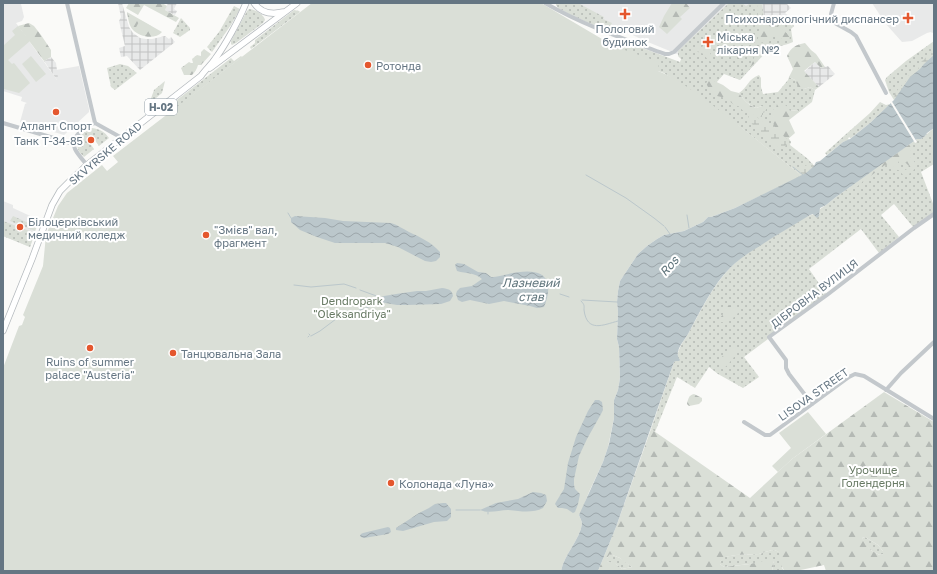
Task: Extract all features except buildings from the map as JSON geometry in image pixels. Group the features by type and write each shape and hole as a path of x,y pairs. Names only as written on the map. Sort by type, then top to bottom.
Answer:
{"main road":[{"name":"SKVYRSKE ROAD","path":"3,331 52,205 60,191 87,165 200,76 215,60 223,48 246,3"},
{"path":"254,3 265,12 274,14 285,12"},
{"path":"200,76 296,3"}],"street":[{"path":"68,3 95,123 122,138"},
{"path":"545,3 577,20 616,37 665,54 674,52 724,3"},
{"path":"834,3 831,14 833,22 856,36 886,93"},
{"path":"3,123 74,144"},
{"path":"87,165 74,149 74,140 87,126 95,123"},
{"name":"ДІБРОВНА ВУЛИЦЯ","path":"812,404 789,374 786,368 786,360 769,337 934,214"},
{"path":"886,390 901,373 934,342"},
{"name":"LISOVA STREET","path":"744,422 765,435 770,435 855,374 864,376 934,419"}],"shaded area":[{"path":"3,3 26,3 21,4 24,17 22,21 16,23 57,80 56,70 79,66 89,112 64,135 20,122 25,104 27,103 21,101 22,97 3,91"},
{"path":"118,3 122,3 129,27 133,33 140,38 152,39 165,36 169,39 171,37 175,42 140,70 127,56 121,57 119,48 125,46 119,21 121,17"},
{"path":"168,3 177,3 174,9 177,11 175,15 165,10"},
{"name":"Міська лікарня №2","path":"566,3 762,3 769,49 740,80 643,40"},
{"path":"762,3 786,3 791,8 785,13 791,18 786,23 772,25 765,23"},
{"name":"Психонаркологічний диспансер","path":"872,3 934,3 934,32 927,33 912,41 902,42 886,24"},
{"path":"51,57 56,63 57,80 44,61"},
{"path":"815,62 821,68 828,66 835,74 819,87 804,72"},
{"name":"Білоцерківський медичний коледж","path":"3,201 13,205 13,208 39,220 30,247 3,236"}],"green space":[{"path":"129,3 162,3 167,6 165,10 179,18 176,22 144,5 138,15 126,8"},
{"name":"Dendropark \"Oleksandriya\"","path":"312,3 541,3 619,48 659,62 658,71 681,82 695,92 802,176 735,208 708,217 703,222 684,231 664,235 657,239 638,254 620,281 617,302 617,339 619,347 620,378 618,390 614,400 614,418 608,447 603,462 579,515 582,523 581,530 565,559 561,571 3,571 3,368 19,326 22,325 25,317 23,315 43,266 46,235 58,206 67,193 102,165 107,171 118,162 113,156"},
{"path":"556,3 578,3 612,23 608,30 601,28 558,8"},
{"path":"672,3 686,3 690,8 680,17 682,19 667,34 659,27"},
{"path":"729,3 742,3 746,6 749,4 748,3 762,3 765,23 772,23 773,25 786,23 789,20 794,26 791,29 793,42 769,49 740,80 724,74 716,83 723,89 762,113 762,106 756,108 753,107 746,102 739,93 752,79 759,75 761,78 763,94 778,92 789,77 795,80 804,89 810,87 815,90 812,102 798,113 798,110 789,111 776,108 773,120 775,128 788,137 791,142 790,145 808,159 814,166 802,176 743,129 664,73 613,45 616,40 621,40 680,62 681,59 678,56 678,51"},
{"path":"756,3 762,3 764,24 771,27 780,26 790,38 788,41 771,36 771,41 759,43"},
{"path":"234,6 240,9 212,52 207,47 219,32"},
{"path":"249,9 259,13 265,20 232,45 231,41"},
{"path":"294,10 300,12 251,49 250,47 255,43 255,40"},
{"path":"127,12 162,32 156,36 148,37 136,32 133,30 129,22"},
{"path":"181,18 190,30 180,37 173,33"},
{"path":"140,20 151,26 146,35 135,29"},
{"path":"29,23 34,26 51,50 51,57 44,61 18,26"},
{"path":"18,26 30,41 8,60 12,64 14,63 30,83 19,93 4,89 3,87 3,46 15,35 12,31"},
{"path":"934,41 934,55 894,100 889,92 885,80 887,77"},
{"path":"707,42 707,49 711,55 712,62 707,59 704,54 694,50 704,46"},
{"path":"805,43 816,54 825,67 821,68 815,62 804,71 819,87 815,90 810,87 804,89 799,88 795,80 789,77 793,69 787,56 790,50 794,47"},
{"path":"759,47 763,47 764,52 743,75 741,75 751,66"},
{"path":"204,49 211,54 201,65 198,65 192,75 184,75 181,68 189,62 193,63 192,59 197,55 201,56 201,52"},
{"path":"934,50 934,65 894,100 896,92 910,74 918,69 921,62"},
{"path":"31,56 46,74 36,82 22,64"},
{"path":"241,56 242,57 171,112 170,108 173,103 231,58 234,61"},
{"path":"120,64 128,66 137,73 115,90 111,87 107,68"},
{"path":"710,79 723,85 731,91 739,93 746,102 753,107 767,107 765,112 762,113 760,119 750,113 745,112 741,107 734,105 726,98 717,96 706,83"},
{"path":"165,81 162,93 149,104 154,90"},
{"path":"880,102 886,105 890,104 870,123 851,138 848,138 849,140 843,142 827,155 825,153 870,113"},
{"path":"782,103 788,107 790,111 798,110 798,113 789,120 795,133 787,140 786,138 777,134 772,120 774,115 772,110 776,108 777,104"},
{"path":"747,112 760,119 786,138 787,144 785,147 781,149 765,138 755,128 748,117"},
{"path":"92,128 102,131 109,138 99,146 91,135 87,139 94,149 84,157 77,145 79,138 83,133"},
{"path":"934,128 934,164 921,172 934,206 934,214 914,228 894,204 881,215 899,237 879,253 861,229 809,269 827,295 744,357 759,377 743,388 718,374 709,367 695,388 677,377 655,432 651,429 674,362 678,359 678,352 712,290 724,274 743,256 756,247 808,216 820,214 820,209 917,139 921,139"},
{"path":"910,144 912,148 909,155 917,165 913,171 906,176 903,175 900,171 906,170 909,166 904,161 899,161 898,163 900,165 900,170 896,169 891,164 885,165 852,189 850,186"},
{"path":"812,163 814,166 802,176 796,171 800,168"},
{"path":"13,216 33,225 35,222 38,223 35,231 10,221"},
{"path":"3,221 35,233 30,247 3,236"},
{"path":"727,304 736,309 738,313 733,319 721,322 720,318 724,313 722,308"},
{"path":"733,347 737,347 738,350 734,358 723,369 719,367 719,363 724,354"},
{"name":"Урочище Голендерня","path":"884,392 934,422 934,571 826,571 824,565 796,571 785,571 781,565 780,553 772,550 759,554 725,557 720,564 724,567 750,564 771,559 774,561 772,571 598,571 616,527 651,429 750,498 792,459","holes":["865,537 878,545 883,551 883,554 880,555 870,550 862,538","610,554 620,558 632,567 622,569 615,563 608,562 607,558"]},
{"path":"694,394 702,398 702,401 699,404 689,406 687,404 688,399"},
{"path":"808,412 826,434 792,459 778,472 772,466 791,448 779,433"},
{"path":"865,537 878,545 883,551 883,554 880,555 873,552 865,544 862,538"},
{"path":"772,550 781,553 782,568 785,571 772,571 774,561 724,567 720,564 724,557 759,554"},
{"path":"610,554 620,558 632,567 622,569 616,564 606,561"}],"water":[{"name":"Ros","path":"934,55 934,128 921,139 917,139 820,208 819,216 817,218 813,214 810,215 743,257 724,274 707,299 678,350 678,357 680,360 674,362 616,527 598,571 561,571 565,559 581,530 582,523 579,515 603,462 609,444 614,418 614,400 618,390 620,378 619,347 617,339 618,291 620,281 638,254 664,235 684,231 703,222 708,217 735,208 806,173 814,166 816,162 820,161 843,142 850,139 870,123 894,100 910,77"},
{"path":"295,216 343,221 391,223 437,248 440,252 440,257 436,261 425,261 398,247 385,243 335,243 300,230 291,222 291,218"},
{"name":"Лазневий став","path":"457,263 464,264 478,272 486,273 491,277 524,272 540,274 545,278 548,285 548,296 544,307 537,308 504,301 489,304 470,300 462,302 458,300 456,294 460,288 472,286 482,279 473,274 457,271 455,265"},
{"path":"442,288 451,291 453,296 450,301 441,304 397,305 379,301 380,298 384,296"},
{"path":"595,400 602,402 603,410 579,456 574,485 575,489 580,494 578,504 575,512 573,513 567,509 558,508 555,504 564,489 568,463 576,437 588,411"},
{"path":"533,492 546,495 547,501 543,508 528,512 508,510 487,512 480,510 496,503 518,499"},
{"path":"446,503 451,509 451,517 447,521 434,522 403,531 396,530 396,528 435,504"},
{"path":"388,527 390,528 391,532 388,534 364,538 360,536 363,533"}],"pier":[{"path":"891,100 917,142 915,143 890,102"}],"waterway":[{"path":"793,167 803,175"},
{"path":"586,175 626,198 664,226"},
{"path":"288,213 291,218"},
{"path":"687,215 689,228"},
{"path":"62,228 69,225 80,228"},
{"path":"665,227 670,234"},
{"path":"294,285 311,287 344,284 356,288"},
{"path":"360,290 382,298"},
{"path":"560,294 569,297"},
{"path":"582,300 617,302"},
{"path":"581,301 584,306 588,322 592,325 596,326 618,321"},
{"path":"347,315 380,302"},
{"path":"311,336 336,319 346,315"},
{"path":"456,510 480,510"}],"place":[{"name":"Пологовий будинок","path":"625,14"},
{"name":"Психонаркологічний диспансер","path":"908,18"},
{"name":"Міська лікарня №2","path":"708,42"},
{"name":"Ротонда","path":"368,65"},
{"name":"Атлант Спорт","path":"56,112"},
{"name":"Танк Т-34-85","path":"91,140"},
{"name":"Білоцерківський медичний коледж","path":"20,227"},
{"name":"\"Змієв\" вал, фрагмент","path":"206,235"},
{"name":"Ruins of summer palace \"Austeria\"","path":"90,348"},
{"name":"Танцювальна Зала","path":"173,353"},
{"name":"Колонада «Луна»","path":"391,483"}]}
